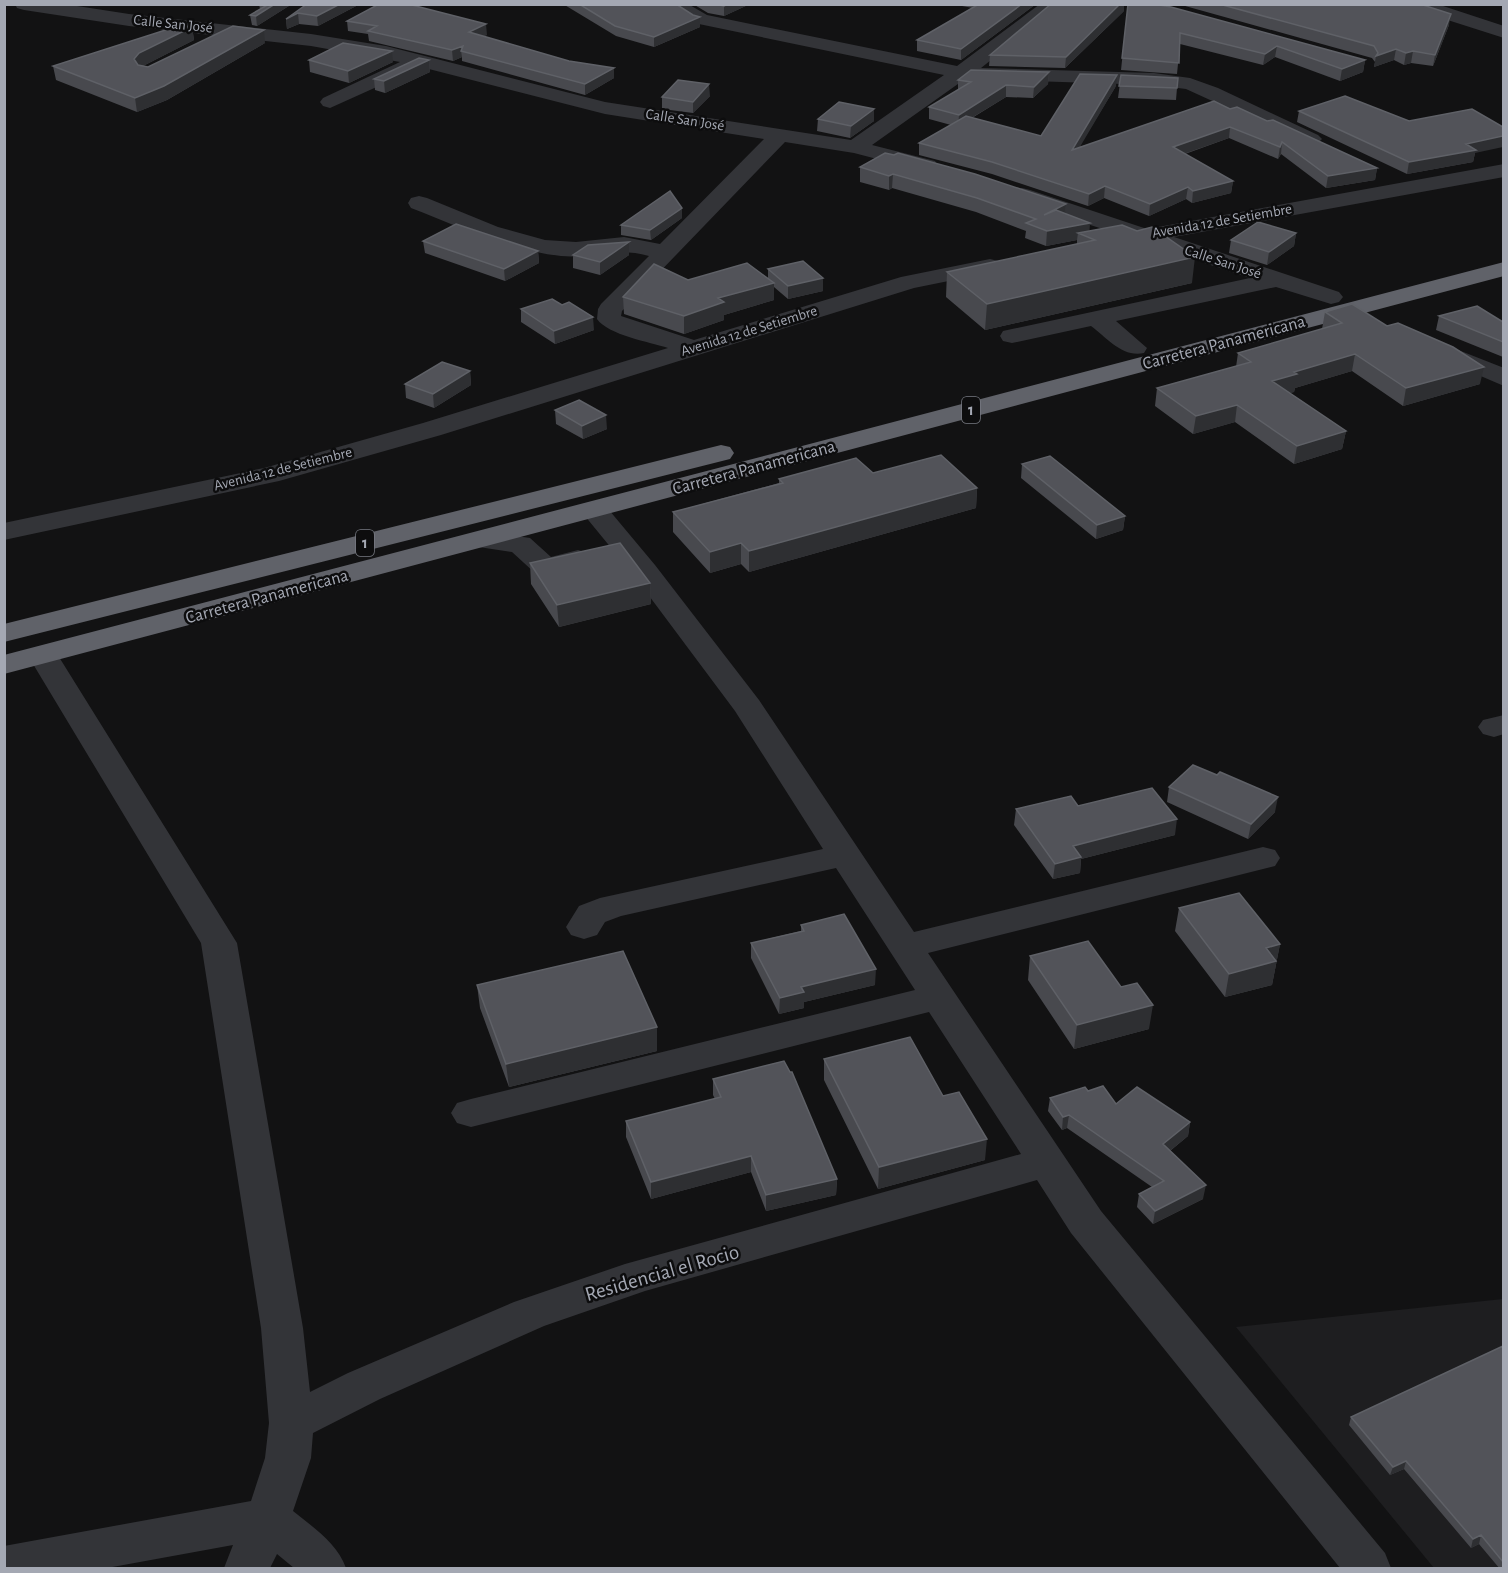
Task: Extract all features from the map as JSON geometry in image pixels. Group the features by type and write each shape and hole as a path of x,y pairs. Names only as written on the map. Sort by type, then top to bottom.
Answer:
{"highway":[{"name":"Carretera Panamericana","path":"4,665 594,510 1341,304 1503,254"},
{"name":"Carretera Panamericana","path":"4,633 534,501 1299,305 1341,304 1503,269"},
{"path":"534,501 573,502 594,510"},
{"path":"4,682 129,632"}],"street":[{"name":"Calle San José","path":"24,4 129,20 264,33 311,40 419,60 605,108 855,147 951,172"},
{"path":"129,20 155,4"},
{"path":"673,4 701,19 961,73 1154,79 1190,84 1331,148"},
{"path":"855,147 961,73 1052,4"},
{"path":"1417,4 1503,32"},
{"path":"264,33 292,16"},
{"path":"311,40 341,25"},
{"path":"200,47 231,31"},
{"path":"330,102 419,60"},
{"path":"694,348 609,319 610,309 780,135"},
{"name":"Avenida 12 de Setiembre","path":"1096,245 1503,170"},
{"path":"1382,172 1413,187"},
{"name":"Calle San José","path":"1004,188 1276,279 1341,304 1384,324"},
{"path":"419,203 498,236 533,244 563,249 585,249 610,244 637,246 665,253"},
{"name":"Avenida 12 de Setiembre","path":"4,532 269,475 432,429 909,282 1014,261"},
{"path":"1012,336 1276,279"},
{"path":"1096,318 1135,348"},
{"path":"1427,344 1503,378"},
{"path":"594,510 748,707 1086,1222 1368,1569"},
{"path":"482,540 520,544 545,567 625,547"},
{"path":"48,664 219,943 282,1328 291,1423 288,1458 268,1518 247,1569"},
{"path":"584,927 591,914 612,906 844,855"},
{"path":"906,946 1263,858"},
{"path":"471,1113 940,997"},
{"name":"Residencial el Rocio","path":"291,1423 364,1386 529,1314 640,1276 1047,1162"},
{"path":"4,1567 268,1518"},
{"path":"268,1518 314,1557 323,1569"}],"shaded area":[{"path":"1503,1299 1503,1568 1434,1568 1236,1327"}],"building":[{"path":"269,4 275,4 256,16 250,15"},
{"path":"307,4 340,4 317,16 298,13 286,19"},
{"path":"379,4 408,4 486,24 469,32 569,61 614,68 585,84 461,51 463,46 452,50 368,31 377,26 347,21"},
{"path":"579,4 676,4 700,17 654,37 615,26"},
{"path":"979,4 1022,4 961,49 917,40"},
{"path":"1051,4 1120,4 1066,57 990,55"},
{"path":"1128,4 1171,7 1365,60 1342,69 1277,46 1265,54 1180,33 1179,63 1122,58"},
{"path":"1219,4 1420,4 1451,14 1435,55 1413,51 1406,53 1396,49 1376,56 1378,53 1374,46"},
{"path":"181,25 192,27 139,53 134,59 138,65 148,67 233,26 264,30 164,86 135,98 53,66"},
{"path":"343,43 392,51 348,71 309,60"},
{"path":"419,58 429,60 384,81 374,79"},
{"path":"971,70 1049,72 1034,87 1006,85 959,115 929,107 971,82 958,80"},
{"path":"1080,74 1117,75 1072,150 1214,101 1230,109 1237,107 1267,121 1273,120 1377,168 1328,176 1282,142 1280,147 1230,127 1173,147 1233,181 1193,191 1188,187 1150,204 1105,186 1089,194 992,162 919,143 966,116 1041,136"},
{"path":"1121,75 1178,78 1177,88 1119,86"},
{"path":"678,80 709,84 693,102 662,97"},
{"path":"1345,96 1409,121 1472,109 1503,127 1503,136 1466,144 1476,150 1409,162 1299,111"},
{"path":"839,102 874,109 851,126 818,119"},
{"path":"885,153 894,155 898,153 975,174 1066,204 1044,215 1056,210 1090,223 1047,231 1026,223 1036,219 977,198 860,167"},
{"path":"670,191 682,208 650,230 621,225"},
{"path":"1258,222 1296,233 1269,252 1231,240"},
{"path":"456,224 538,251 504,269 423,241"},
{"path":"1122,225 1137,231 1152,227 1195,257 987,304 947,272 1095,240 1078,233"},
{"path":"629,242 600,262 573,255 588,245"},
{"path":"803,261 823,278 788,286 768,269"},
{"path":"747,263 774,283 718,298 724,302 684,316 623,297 654,264 688,280"},
{"path":"552,299 562,305 569,302 593,317 554,331 521,309"},
{"path":"1352,304 1387,326 1398,323 1453,347 1484,367 1406,388 1355,354 1272,381 1346,431 1297,446 1237,405 1196,416 1157,388 1251,362 1238,353 1342,323 1325,312"},
{"path":"1477,306 1503,322 1503,342 1439,316"},
{"path":"442,362 470,371 433,394 405,384"},
{"path":"579,400 606,415 582,426 555,410"},
{"path":"941,455 977,488 749,551 741,543 710,552 673,512 783,483 779,479 856,458 873,473"},
{"path":"1050,456 1125,516 1097,525 1022,464"},
{"path":"620,543 650,583 557,605 530,563"},
{"path":"1193,765 1217,775 1220,772 1278,797 1251,824 1169,787"},
{"path":"1152,788 1177,819 1073,846 1081,857 1055,864 1016,809 1071,796 1078,806"},
{"path":"1239,893 1280,944 1266,948 1276,961 1229,974 1179,908"},
{"path":"844,914 876,969 801,987 804,992 780,998 751,943 804,931 801,925"},
{"path":"1088,941 1121,987 1137,983 1153,1005 1077,1025 1030,956"},
{"path":"623,951 657,1027 506,1064 477,985"},
{"path":"910,1037 943,1096 959,1092 987,1139 879,1167 824,1059"},
{"path":"784,1061 792,1072 837,1179 766,1195 751,1156 651,1182 626,1121 721,1097 713,1079"},
{"path":"1103,1086 1116,1104 1137,1087 1190,1122 1163,1144 1206,1185 1155,1211 1139,1194 1164,1181 1069,1115 1063,1117 1050,1098 1085,1087 1088,1091"},
{"path":"1503,1346 1503,1562 1481,1535 1473,1539 1406,1461 1393,1467 1351,1417"}]}
